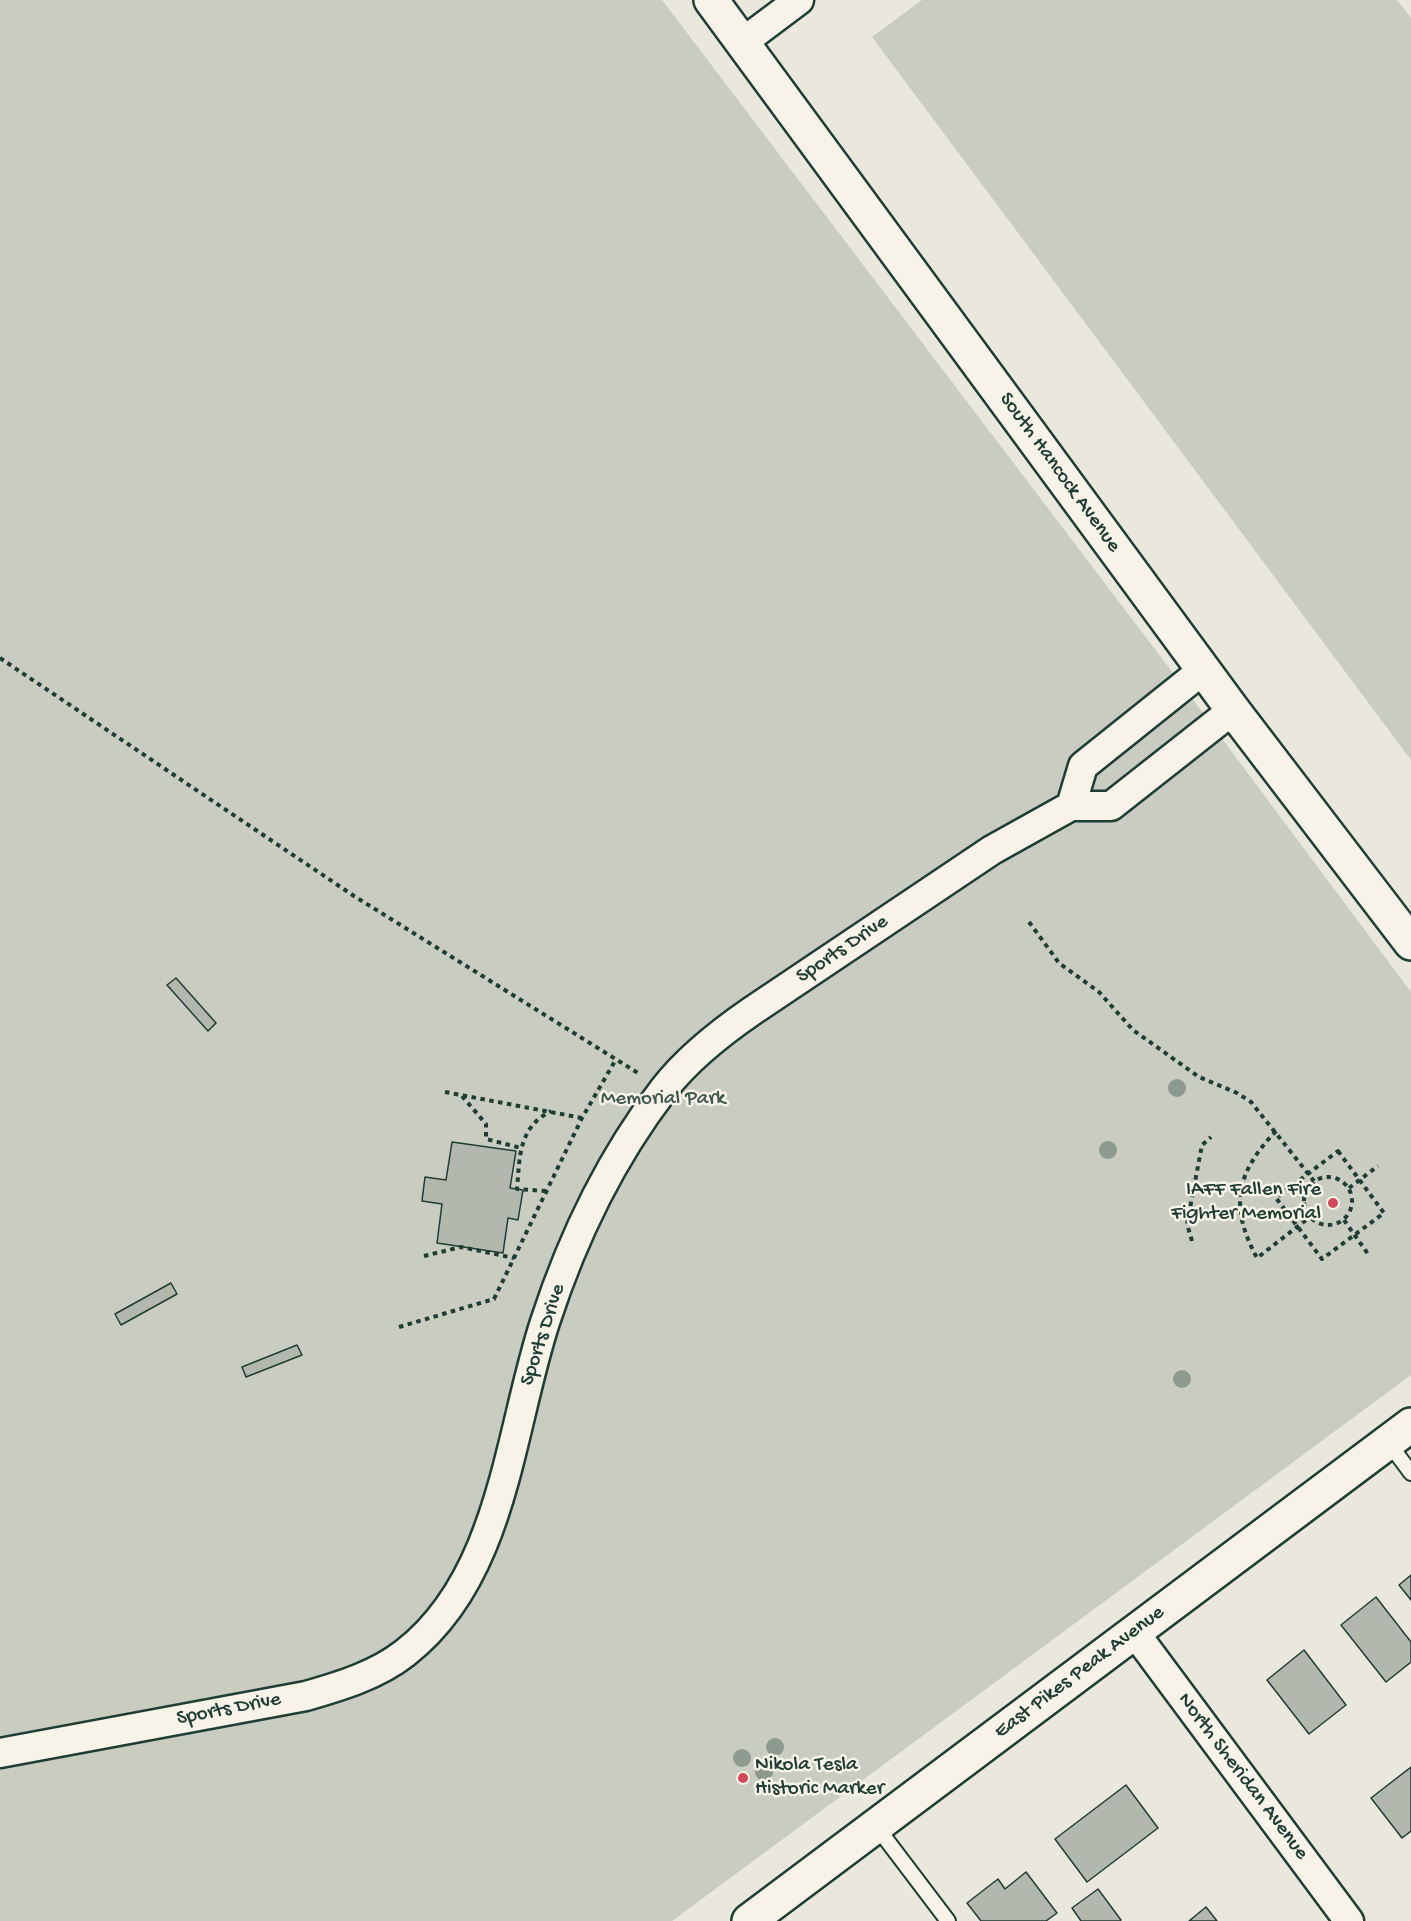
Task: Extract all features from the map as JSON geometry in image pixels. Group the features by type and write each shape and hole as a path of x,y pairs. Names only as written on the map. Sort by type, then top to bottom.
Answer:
{"main road":[{"name":"South Hancock Avenue","path":"711,0 1203,670 1411,943"},
{"name":"East Pikes Peak Avenue","path":"749,1921 1399,1434"}],"street":[{"path":"743,42 800,0"},
{"path":"1071,806 1083,766 1203,670"},
{"name":"Sports Drive","path":"0,1753 306,1695 342,1686 374,1672 404,1654 433,1628 459,1593 476,1563 498,1496 545,1322 581,1229 629,1138 665,1088 719,1034 992,850 1071,806 1111,806 1233,710"},
{"name":"North Sheridan Avenue","path":"1135,1633 1349,1921"}],"lane":[{"path":"1399,1434 1411,1473"},
{"path":"876,1826 948,1921"}],"path":[{"path":"0,658 354,896 615,1061 665,1088"},
{"path":"1029,922 1059,963 1099,992 1133,1030 1199,1077 1237,1093 1251,1102 1314,1181"},
{"path":"399,1327 494,1299 582,1118 615,1061"},
{"path":"445,1092 582,1118"},
{"path":"462,1095 486,1124 486,1139 521,1148"},
{"path":"546,1191 517,1189 521,1148 529,1127 551,1111"},
{"path":"1276,1131 1257,1151 1239,1192 1244,1228 1257,1258 1310,1217"},
{"path":"1192,1241 1187,1224 1202,1145 1211,1137"},
{"path":"1338,1151 1384,1213 1322,1259 1276,1198 1308,1173 1338,1151"},
{"path":"1349,1188 1378,1166"},
{"path":"1333,1177 1349,1188 1353,1205 1344,1221 1326,1226 1310,1217 1304,1198 1314,1181 1333,1177"},
{"path":"1195,1184 1239,1192"},
{"path":"1344,1221 1368,1254"},
{"path":"424,1256 460,1247 514,1258"}],"green space":[{"name":"Memorial Park","path":"0,0 662,0 1176,677 1411,992 1411,1375 672,1921 0,1921"},
{"path":"922,0 1397,0 1411,18 1411,760 872,37"}],"building":[{"path":"176,978 216,1023 208,1031 167,985"},
{"path":"452,1142 516,1151 510,1188 523,1190 518,1220 508,1218 503,1253 437,1243 442,1204 422,1201 425,1177 446,1180"},
{"path":"171,1283 177,1294 121,1325 115,1314"},
{"path":"297,1345 302,1355 246,1377 242,1367"},
{"path":"1411,1575 1411,1600 1399,1585"},
{"path":"1376,1597 1411,1642 1411,1662 1386,1682 1341,1625"},
{"path":"1304,1650 1346,1705 1309,1734 1267,1680"},
{"path":"1411,1767 1411,1831 1402,1838 1371,1798"},
{"path":"1126,1785 1158,1828 1087,1882 1055,1839"},
{"path":"1026,1872 1057,1913 1046,1921 981,1921 967,1903 998,1879 1005,1889"},
{"path":"1098,1889 1120,1921 1081,1921 1072,1908"},
{"path":"1206,1907 1217,1921 1189,1921"}],"place":[{"name":"IAFF Fallen Fire Fighter Memorial","path":"1333,1203"},
{"name":"Nikola Tesla Historic Marker","path":"743,1778"}]}
